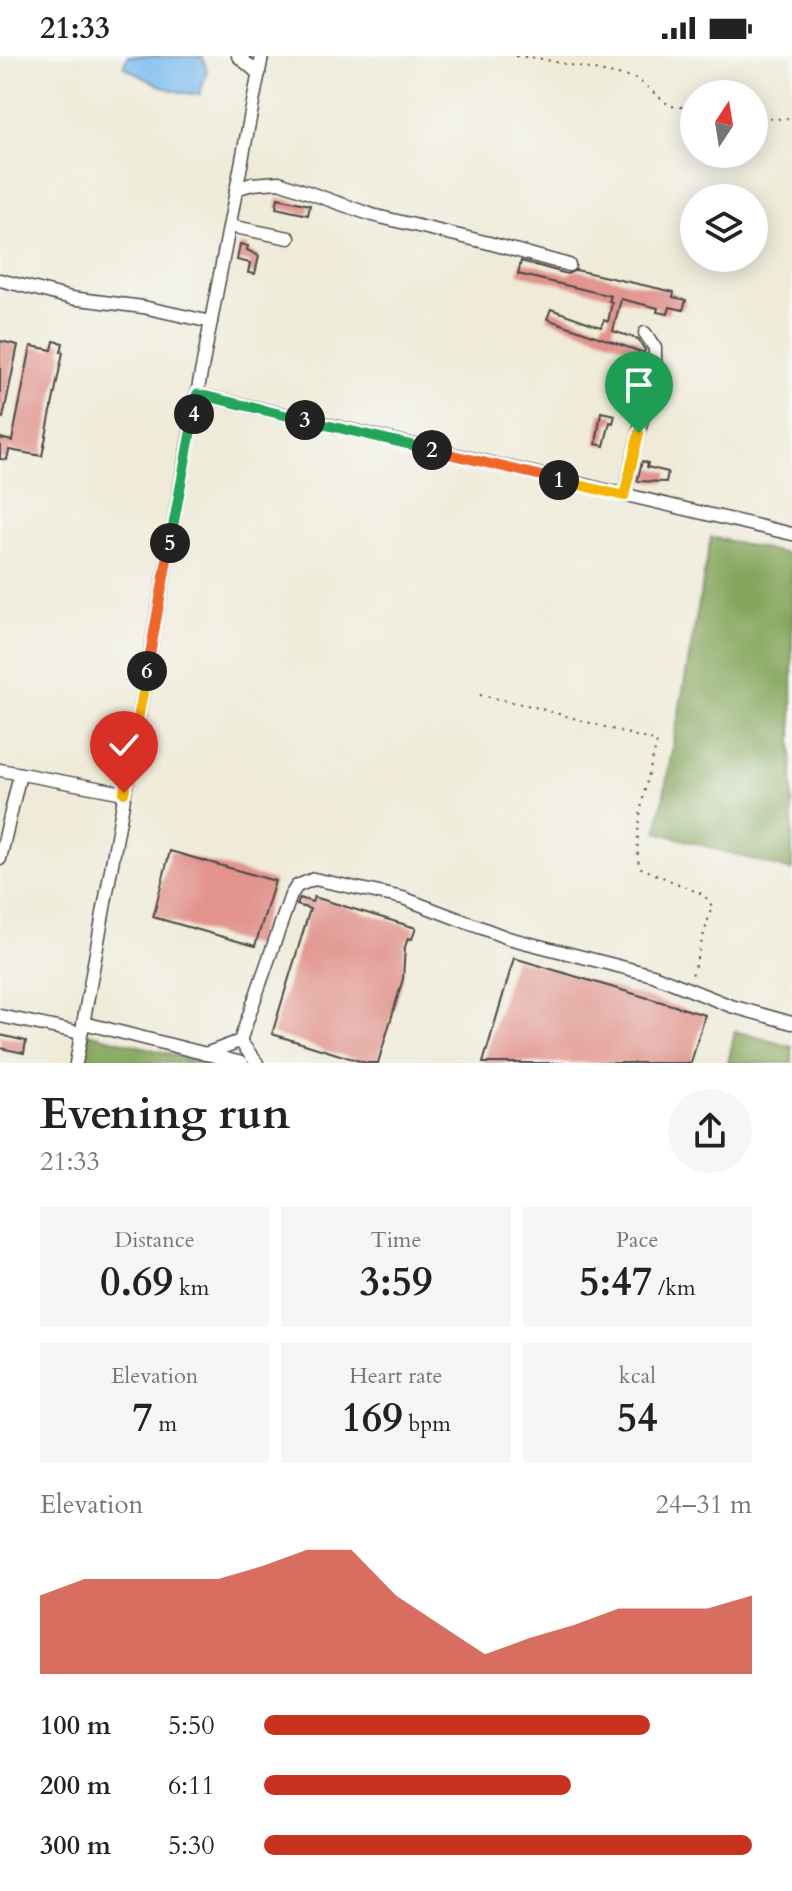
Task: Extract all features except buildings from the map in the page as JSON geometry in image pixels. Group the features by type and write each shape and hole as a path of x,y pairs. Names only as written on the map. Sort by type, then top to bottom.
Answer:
{"street":[{"path":"238,56 259,74"},
{"path":"76,1063 197,394 262,56"},
{"path":"236,189 279,182 372,215 569,265"},
{"path":"230,226 289,238"},
{"path":"0,280 71,298 143,307 211,322"},
{"path":"624,496 655,364 655,348 645,333"},
{"path":"197,394 792,534"},
{"path":"0,770 124,793"},
{"path":"0,859 20,774"},
{"path":"205,1054 240,1041 291,895 297,886 314,879 403,898 508,938 633,969 740,1009 792,1023"},
{"path":"0,1016 82,1028 242,1063"},
{"path":"240,1041 257,1063"}],"path":[{"path":"516,56 637,79 670,106 680,107"},
{"path":"768,118 792,118"},
{"path":"480,695 555,712 657,742 636,847 639,867 704,895 712,906 688,989"}],"green space":[{"path":"711,537 792,555 792,871 657,832"},
{"path":"735,1031 792,1047 792,1063 728,1063"},
{"path":"88,1033 206,1063 83,1063"}],"water":[{"path":"128,56 202,57 207,70 200,94 160,86 123,66"}],"route":[{"path":"124,793 197,394 624,496 639,433"}]}
